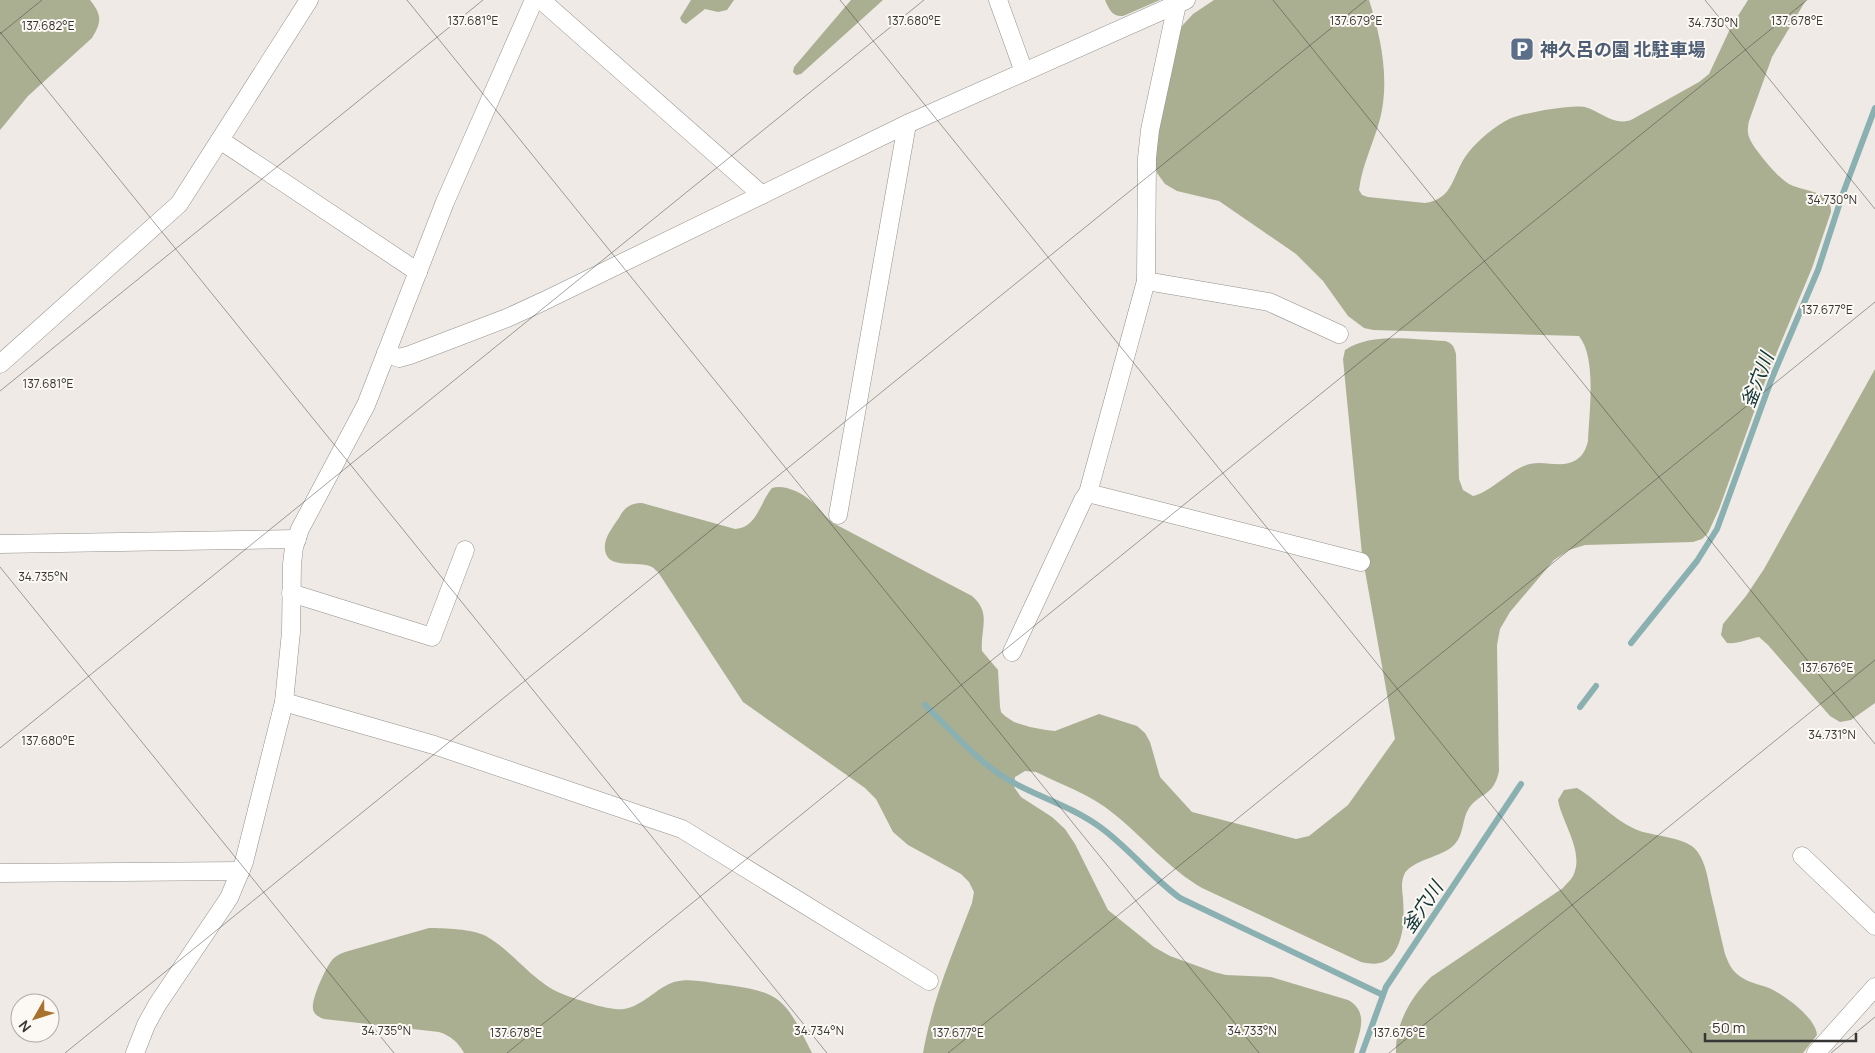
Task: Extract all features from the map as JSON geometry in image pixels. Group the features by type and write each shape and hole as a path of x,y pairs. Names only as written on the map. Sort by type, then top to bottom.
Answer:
{"street":[{"path":"0,364 179,204 309,0"},
{"path":"135,1053 146,1025 157,1005 229,898 242,871 284,702 290,641 292,564 297,539 307,513 356,426 444,202 534,0"},
{"path":"541,0 762,195"},
{"path":"998,0 1024,72"},
{"path":"386,353 399,358 410,355 507,318 907,124 1182,2"},
{"path":"1012,652 1088,493 1146,281 1147,158 1150,130 1182,2"},
{"path":"838,515 907,124"},
{"path":"220,140 418,272"},
{"path":"1146,281 1269,302 1339,334"},
{"path":"1088,493 1361,562"},
{"path":"0,544 297,539"},
{"path":"291,593 432,637 465,550"},
{"path":"284,702 434,745 682,830 929,981"},
{"path":"1802,856 1875,926"},
{"path":"0,874 242,871"},
{"path":"1816,1053 1875,987"}],"green space":[{"path":"0,0 90,0 99,14 99,23 92,38 28,96 0,130"},
{"path":"691,0 734,0 727,10 718,12 705,9 686,24 680,18"},
{"path":"851,0 883,0 801,74 796,75 793,72 794,67"},
{"path":"1105,0 1160,0 1119,16 1114,14"},
{"path":"1214,0 1369,0 1383,59 1384,89 1380,119 1359,190 1362,195 1368,197 1425,203 1435,201 1448,191 1463,161 1472,148 1493,129 1509,119 1525,114 1579,106 1591,109 1613,120 1631,120 1699,82 1709,74 1731,27 1748,0 1806,0 1772,57 1749,121 1748,133 1755,148 1779,176 1789,184 1818,193 1826,198 1830,204 1831,212 1812,268 1767,376 1719,509 1708,533 1702,539 1693,542 1585,545 1569,550 1554,560 1510,612 1500,629 1497,645 1499,771 1497,779 1494,785 1469,808 1460,836 1455,844 1407,870 1402,883 1404,912 1402,933 1398,946 1387,960 1375,964 1361,962 1202,888 1179,872 1125,823 1096,801 1036,772 1025,771 1015,777 1014,787 1021,797 1052,817 1065,829 1075,844 1108,910 1154,947 1170,956 1226,975 1271,977 1348,1000 1355,1005 1361,1017 1360,1031 1354,1053 923,1053 937,996 972,903 974,892 969,882 961,874 908,845 893,832 876,799 865,788 743,702 658,572 646,565 615,562 609,559 606,553 606,541 626,508 642,503 735,529 742,528 753,519 772,488 781,487 797,492 813,502 833,523 972,596 978,602 982,609 984,622 982,651 998,670 1000,707 1001,712 1005,716 1014,722 1030,727 1055,731 1099,714 1137,726 1145,733 1150,742 1160,777 1192,812 1296,839 1309,836 1348,805 1395,739 1362,554 1343,359 1345,350 1356,344 1368,341 1394,338 1445,341 1452,345 1456,354 1459,479 1463,490 1473,496 1488,489 1515,470 1530,464 1571,463 1581,456 1588,441 1590,372 1585,346 1579,336 1373,330 1364,328 1348,316 1323,281 1296,254 1219,201 1177,191 1165,184 1157,173 1154,158 1157,131 1176,42 1182,26 1193,14"},
{"path":"1875,369 1875,703 1851,720 1840,722 1830,716 1759,637 1727,643 1721,635 1723,624 1746,596 1764,569"},
{"path":"1577,788 1631,827 1646,833 1679,840 1697,851 1703,861 1725,954 1730,965 1741,977 1776,991 1791,1001 1811,1021 1817,1035 1803,1053 1396,1053 1396,1042 1401,1021 1417,993 1431,977 1563,888 1572,878 1576,867 1575,847 1558,800 1564,790"},
{"path":"429,928 466,930 486,936 554,990 602,1007 624,1009 631,1007 661,988 680,981 703,981 756,990 779,1001 787,1009 795,1020 812,1053 464,1053 454,1040 439,1032 324,1019 314,1013 313,1004 320,982 327,967 335,957 345,952"}],"waterway":[{"name":"釜穴川","path":"1631,643 1697,561 1717,529 1772,378 1818,270 1842,196 1875,108"},
{"name":"釜穴川","path":"1580,707 1596,686"},
{"path":"925,705 990,767 1014,783 1090,820 1121,844 1159,881 1180,898 1383,995"},
{"name":"釜穴川","path":"1362,1053 1386,987 1521,784"}],"place":[{"name":"神久呂の園 北駐車場","path":"1522,49"}]}
